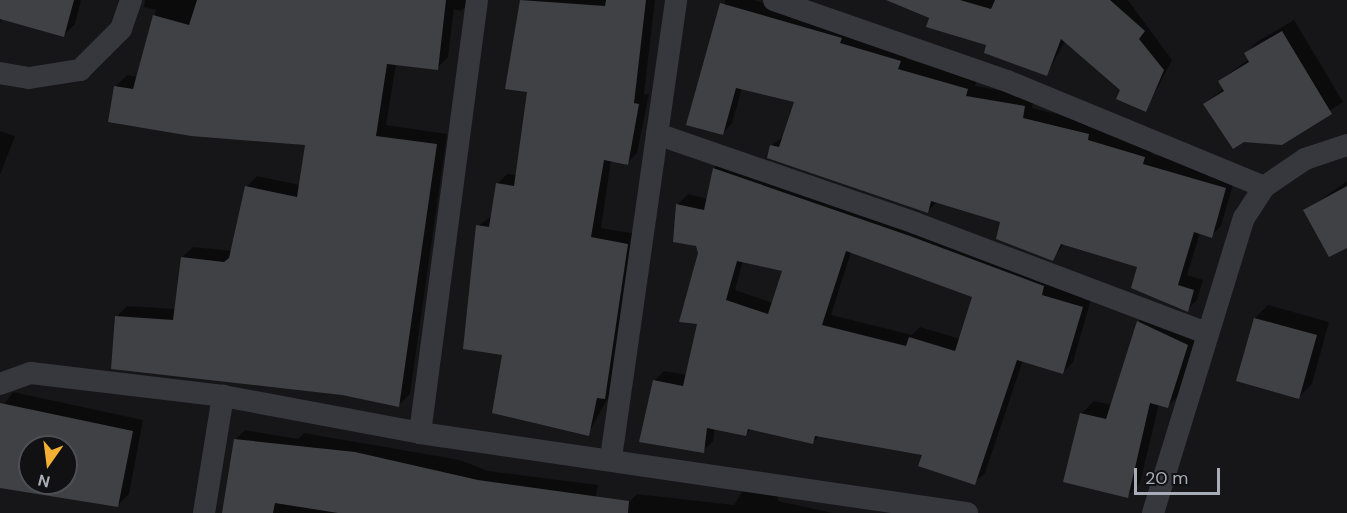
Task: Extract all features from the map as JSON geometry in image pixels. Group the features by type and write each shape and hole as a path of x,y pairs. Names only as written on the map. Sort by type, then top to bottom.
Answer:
{"street":[{"path":"0,73 29,78 80,70 121,28 131,0"},
{"path":"420,433 477,0"},
{"path":"611,458 676,0"},
{"path":"774,0 1007,81 1263,187"},
{"path":"657,134 915,222 1208,334"},
{"path":"1153,513 1244,218 1263,187 1305,159 1347,145"},
{"path":"0,384 31,373 223,396 420,433 611,458 967,513"},
{"path":"204,513 223,396"}],"building":[{"path":"0,0 74,0 64,37 0,19"},
{"path":"197,0 446,0 438,70 387,64 376,136 437,144 399,407 342,395 111,369 115,316 173,320 181,257 224,262 229,258 245,186 297,197 305,145 191,136 108,122 114,86 133,89 153,15 189,25"},
{"path":"520,0 605,6 606,0 646,0 634,103 639,104 628,165 604,160 591,237 628,244 605,399 597,398 589,436 492,413 502,355 463,349 476,225 489,227 496,183 514,186 527,92 505,89"},
{"path":"886,0 960,0 991,9 995,0 1110,0 1145,31 1139,39 1164,70 1146,112 1116,99 1120,90 1061,39 1047,76 984,53 986,45 926,27 929,18"},
{"path":"720,3 842,38 840,43 901,61 898,69 968,89 966,96 1025,106 1023,118 1089,134 1088,140 1145,157 1143,164 1226,188 1212,238 1194,232 1178,285 1194,290 1188,312 1131,288 1137,267 1061,244 1053,261 996,239 1000,222 931,201 928,213 767,158 770,145 779,147 794,102 736,88 723,135 686,125"},
{"path":"1282,31 1332,114 1282,145 1244,142 1233,149 1203,104 1224,91 1218,81 1249,62 1244,53"},
{"path":"713,168 910,236 1044,286 1042,295 1083,307 1063,374 1017,360 975,485 918,466 922,455 815,436 813,444 748,429 746,436 707,428 704,453 639,442 653,380 683,386 697,324 679,322 698,253 696,246 673,242 676,204 704,210","holes":["846,251 972,297 955,351 909,337 906,346 822,325","737,261 782,271 768,314 726,300"]},
{"path":"1347,186 1347,248 1329,257 1303,210"},
{"path":"1254,318 1317,335 1299,399 1236,381"},
{"path":"1137,321 1188,345 1168,408 1150,403 1128,498 1063,482 1080,413 1106,419"},
{"path":"0,403 133,431 118,507 43,495 78,495 78,435 18,435 18,491 0,488"},
{"path":"234,439 355,452 478,480 629,501 628,513 338,513 275,503 273,513 222,513"}]}
